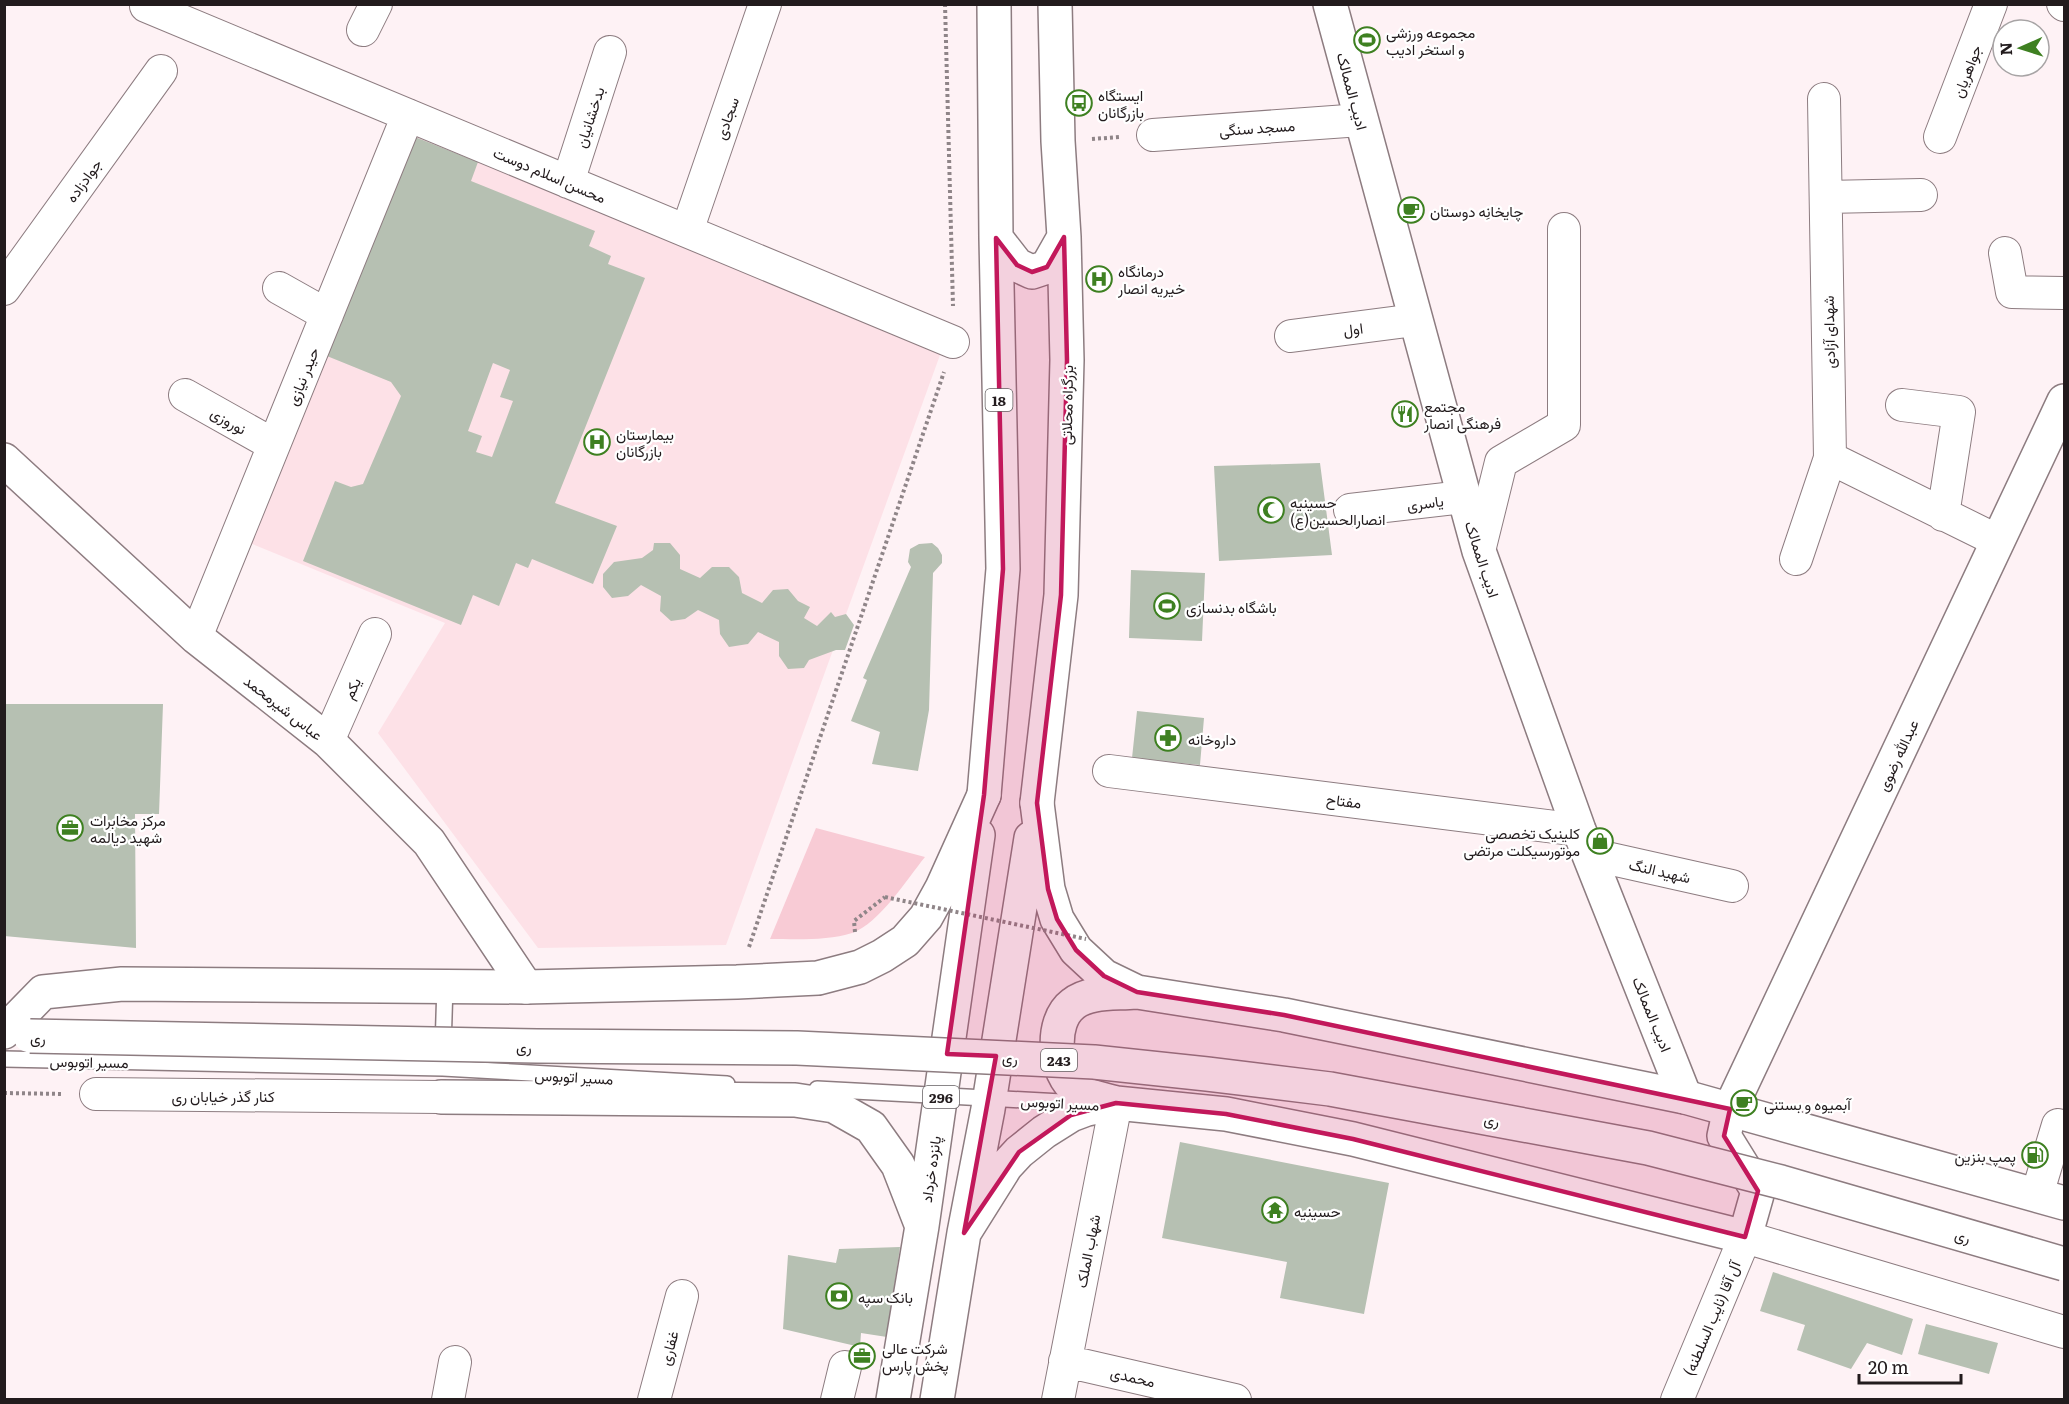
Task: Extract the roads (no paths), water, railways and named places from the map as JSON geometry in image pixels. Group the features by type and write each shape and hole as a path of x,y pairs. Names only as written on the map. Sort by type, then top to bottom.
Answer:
{"main road":[{"name":"18","path":"984,795 1003,569 994,4"},
{"name":"بزرگراه محلاتی","path":"1037,803 1061,595 1067,360 1055,4"},
{"name":"ادیب الممالک","path":"1330,4 1479,551 1584,842 1685,1097"},
{"path":"996,238 1017,266 1032,272 1047,267 1064,237"},
{"name":"عبدالله رضوی","path":"1745,1237 1758,1191 1724,1136 1730,1109 2064,401"},
{"name":"عباس شیرمحمد","path":"4,460 196,637 328,741 429,842 526,987"},
{"path":"13,1035 43,992 122,984 526,987 818,978 860,967 882,957 905,941 926,917 942,888 984,795"},
{"name":"پانزده خرداد","path":"893,1400 922,1226 984,795"},
{"path":"1037,803 1048,889 1058,919 1076,950 1104,976 1137,992"},
{"path":"937,1400 964,1233 988,1109 1037,803"},
{"path":"1745,1237 1353,1139 1226,1114 1130,1105 1078,1091 1065,1078 1056,1049 1061,1020 1072,1004 1089,996 1137,992 1284,1015 1685,1097 2051,1199"},
{"name":"ری","path":"13,1035 537,1046 797,1048 1094,1062 1173,1070 1330,1089 1648,1148 1781,1182 2064,1264"},
{"path":"442,1083 795,1100 834,1106 872,1127 898,1165 922,1226"},
{"path":"964,1233 1006,1166 1044,1132 1071,1115 1087,1109 1130,1105"}],"street":[{"name":"سجادی","path":"687,231 765,4"},
{"name":"جواهریان","path":"1940,137 1991,4"},
{"name":"محسن اسلام دوست","path":"147,5 954,342"},
{"name":"بدخشانیان","path":"568,182 610,52"},
{"name":"جوادزاده","path":"4,290 161,71"},
{"name":"شهدای آزادی","path":"1796,559 1830,458 1824,99"},
{"name":"حیدر نیازی","path":"196,637 408,115"},
{"name":"مسجد سنگی","path":"1153,135 1361,120"},
{"path":"1826,197 1921,195"},
{"path":"1479,551 1501,462 1564,425 1564,229"},
{"path":"2005,253 2012,292 2064,293"},
{"path":"279,288 327,315"},
{"name":"اول","path":"1291,336 1415,320"},
{"name":"نوروزی","path":"185,395 274,445"},
{"path":"1902,405 1959,412 1943,515"},
{"path":"1830,458 1998,542"},
{"name":"یاسری","path":"1350,510 1463,497"},
{"name":"یکم","path":"328,741 375,634"},
{"name":"مفتاح","path":"1109,771 1584,842"},
{"name":"شهید النگ","path":"1584,842 1732,886"},
{"name":"کنار گذر خیابان ری","path":"96,1094 442,1083"},
{"name":"شهاب الملک","path":"1058,1400 1065,1361 1130,1105"},
{"path":"2051,1199 2058,1125"},
{"path":"1745,1237 2064,1332"},
{"name":"آل آقا (نایب السلطنه)","path":"1677,1400 1745,1237"},
{"name":"غفاری","path":"654,1400 682,1296"},
{"name":"محمدی","path":"1065,1361 1235,1400"},
{"path":"448,1400 455,1362"},
{"path":"837,1400 845,1367"}],"lane":[{"path":"442,1083 445,986"},
{"name":"مسیر اتوبوس","path":"4,1059 442,1083 1130,1105"},
{"path":"1745,1237 2064,1324"}],"place":[{"name":"مجموعه ورزشی و استخر ادیب","path":"1367,40"},
{"name":"ایستگاه بازرگانان","path":"1079,103"},
{"name":"چایخانِه دوستان","path":"1411,210"},
{"name":"درمانگاه خیریه انصار","path":"1099,279"},
{"name":"مجتمع فرهنگی انصار","path":"1405,414"},
{"name":"بیمارستان بازرگانان","path":"597,442"},
{"name":"حسینیه انصارالحسین(ع)","path":"1271,510"},
{"name":"باشگاه بدنسازی","path":"1167,606"},
{"name":"داروخانه","path":"1168,738"},
{"name":"مرکز مخابرات شهید دیالمه","path":"70,828"},
{"name":"کلینیک تخصصی موتورسیکلت مرتضی","path":"1600,841"},
{"name":"آبمیوه و بستنی","path":"1744,1103"},
{"name":"پمپ بنزین","path":"2035,1155"},
{"name":"حسینیه","path":"1275,1210"},
{"name":"بانک سپه","path":"839,1296"},
{"name":"شرکت عالی پخش پارس","path":"862,1356"}]}
